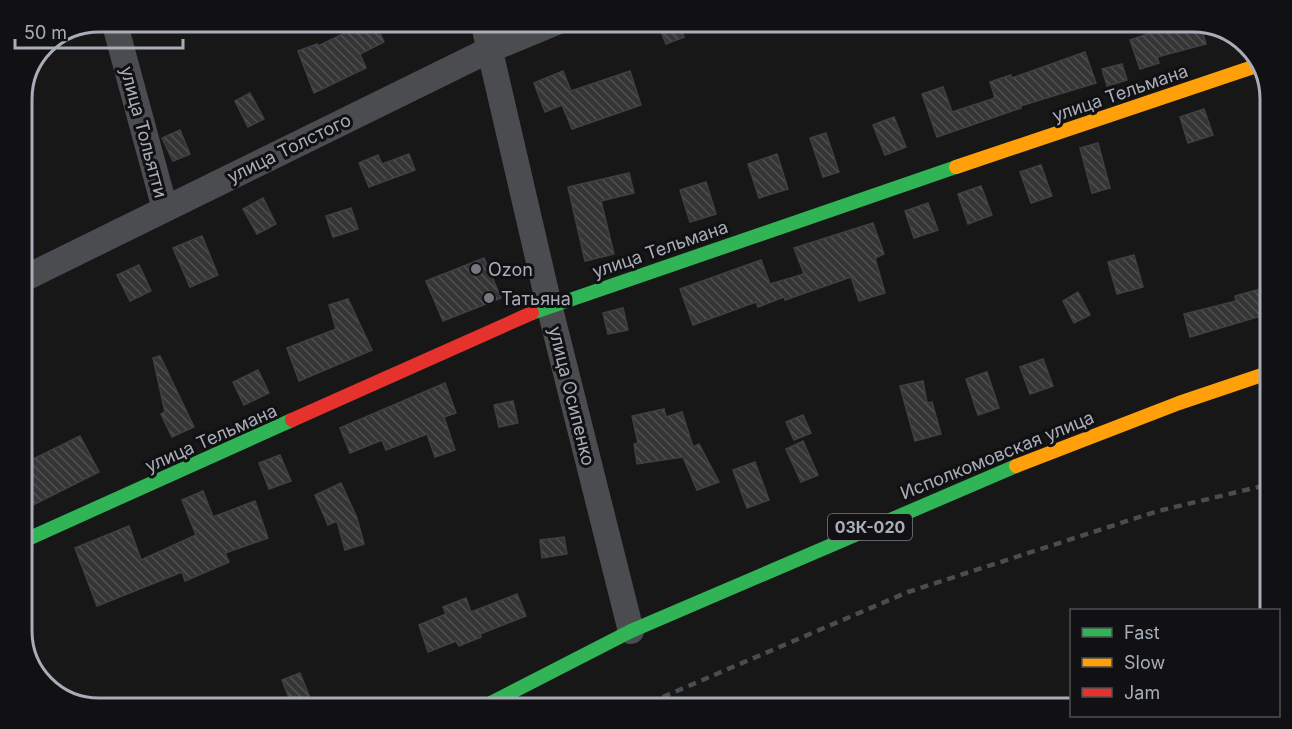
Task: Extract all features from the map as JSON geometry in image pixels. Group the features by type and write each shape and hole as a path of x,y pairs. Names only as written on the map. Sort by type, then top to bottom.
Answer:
{"street":[{"name":"улица Тольятти","path":"117,32 165,209"},
{"name":"улица Осипенко","path":"485,32 549,305 631,631"},
{"name":"улица Толстого","path":"32,275 489,50 532,32"},
{"name":"улица Тельмана","path":"32,537 549,305 1253,67"},
{"name":"Исполкомовская улица","path":"500,698 631,631 973,482 1179,403 1260,376"}],"building":[{"path":"347,32 379,32 384,42 360,54 366,68 314,93 298,51 317,44 318,46"},
{"path":"661,32 682,32 684,37 666,44"},
{"path":"1153,32 1203,32 1206,44 1157,57 1159,63 1140,69 1130,40"},
{"path":"1085,52 1096,83 1020,106 1021,108 937,137 922,94 943,87 952,112 995,98 990,82 1011,75 1012,78"},
{"path":"1122,64 1127,80 1107,86 1102,69"},
{"path":"563,71 571,91 630,71 641,105 572,129 562,105 545,112 534,83"},
{"path":"250,93 264,119 248,127 235,101"},
{"path":"1204,109 1213,135 1188,143 1180,117"},
{"path":"894,117 906,147 885,155 873,125"},
{"path":"180,130 190,154 173,161 162,138"},
{"path":"826,133 839,172 823,177 810,138"},
{"path":"1098,143 1110,188 1092,193 1080,148"},
{"path":"409,154 415,170 369,187 359,163 378,155 382,164"},
{"path":"777,154 788,189 759,198 748,164"},
{"path":"1041,165 1052,196 1031,203 1020,172"},
{"path":"629,173 634,193 601,201 614,254 585,261 568,187"},
{"path":"706,182 716,214 690,222 680,190"},
{"path":"981,186 992,215 968,224 958,194"},
{"path":"263,198 276,224 257,234 243,209"},
{"path":"928,203 938,230 914,238 905,211"},
{"path":"351,208 358,229 333,237 326,216"},
{"path":"873,223 884,254 875,258 885,293 859,301 851,277 785,300 784,297 758,307 756,302 693,325 680,289 761,260 770,284 804,274 794,248"},
{"path":"202,236 218,275 190,287 173,248"},
{"path":"1134,255 1143,287 1117,294 1108,262"},
{"path":"484,258 501,298 443,321 426,281"},
{"path":"139,265 151,291 130,301 117,275"},
{"path":"1260,289 1260,316 1190,337 1184,314 1236,301 1235,296"},
{"path":"1078,292 1090,315 1074,323 1063,301"},
{"path":"348,299 372,350 299,381 287,348 336,329 329,305"},
{"path":"623,308 628,330 608,334 603,313"},
{"path":"160,356 194,427 172,437 161,414 165,412 153,358"},
{"path":"1043,359 1053,386 1030,394 1020,367"},
{"path":"258,370 269,393 244,405 233,382"},
{"path":"987,372 999,408 978,415 966,379"},
{"path":"923,381 927,403 932,402 941,434 915,441 900,386"},
{"path":"445,383 456,413 444,417 455,450 435,457 427,434 386,450 382,440 350,453 340,428"},
{"path":"513,401 518,423 499,427 494,405"},
{"path":"664,409 666,417 682,412 693,447 699,444 719,482 697,490 683,457 637,464 634,444 638,443 632,416"},
{"path":"803,415 811,433 794,440 786,422"},
{"path":"80,436 99,472 32,506 32,460"},
{"path":"803,441 818,475 801,482 786,449"},
{"path":"280,455 291,481 269,489 259,463"},
{"path":"755,462 769,500 747,508 733,470"},
{"path":"341,483 357,518 364,544 345,550 337,521 328,525 315,495"},
{"path":"203,491 213,517 255,501 268,538 225,553 229,562 185,581 182,572 97,606 75,548 129,526 141,560 196,535 182,500"},
{"path":"564,537 567,554 542,558 540,540"},
{"path":"517,594 526,616 480,634 481,637 459,646 456,641 428,652 419,625 446,614 443,607 466,598 471,612"},
{"path":"300,673 310,698 289,698 282,680"}],"railway":[{"path":"660,698 908,592 1158,511 1260,487"}],"traffic: fast":[{"path":"532,313 956,167"},
{"path":"32,537 292,420"},
{"path":"500,698 631,631 1016,466"}],"traffic: slow":[{"path":"956,167 1253,67"},
{"path":"1016,466 1179,403 1260,376"}],"traffic: jam":[{"path":"292,420 532,313"}],"place":[{"name":"Ozon","path":"476,269"},
{"name":"Татьяна","path":"489,298"}]}
